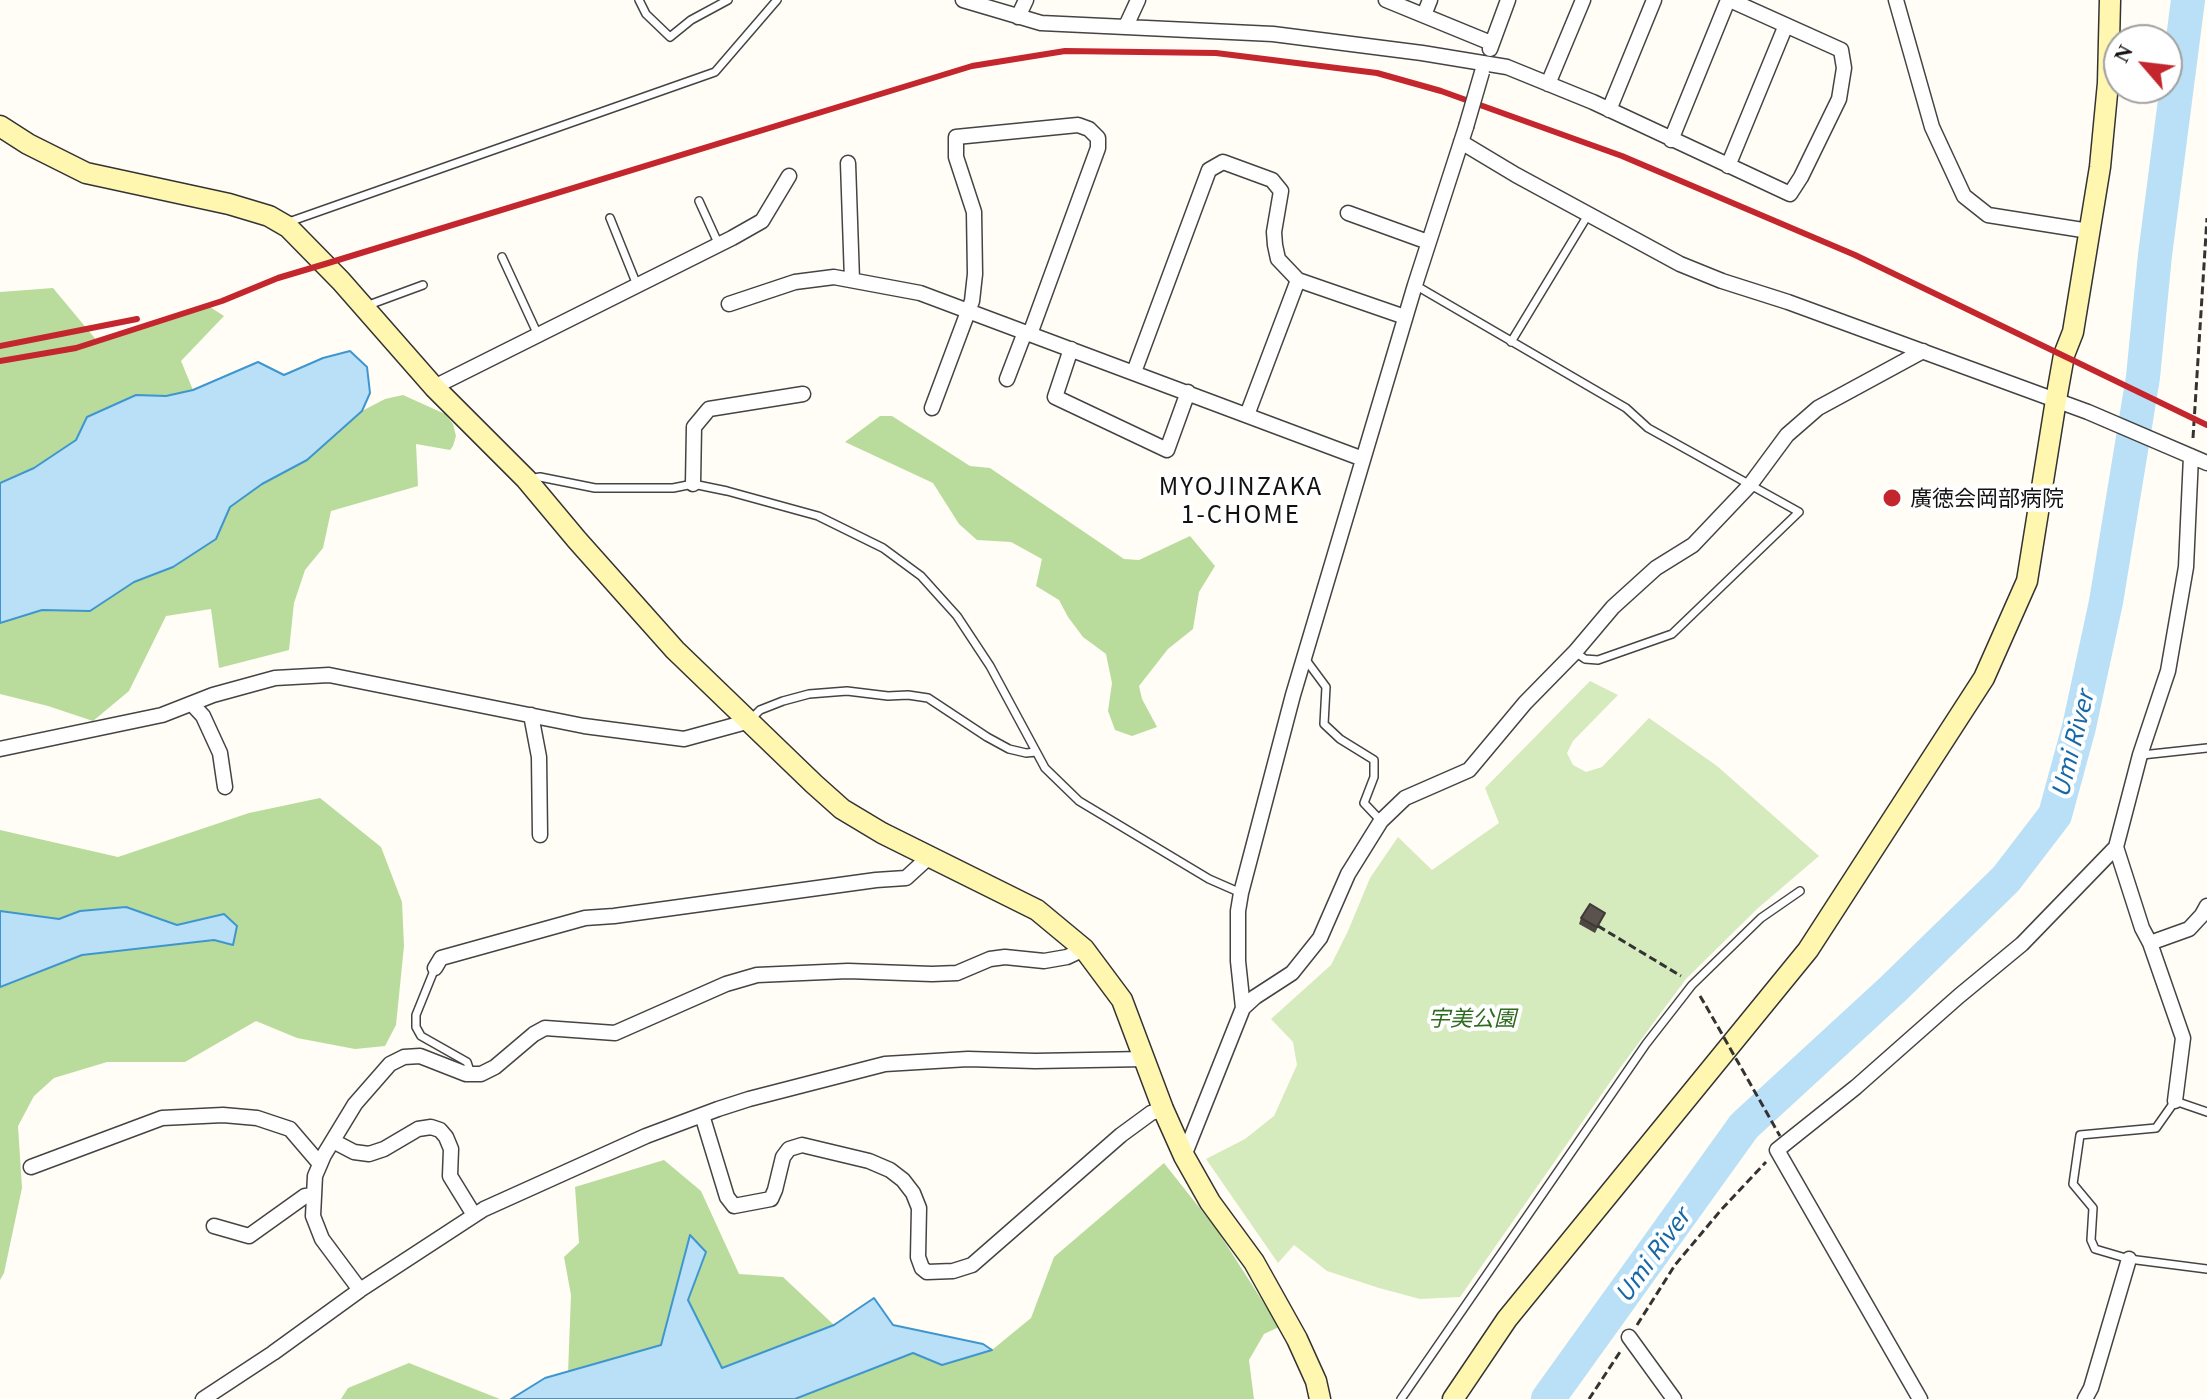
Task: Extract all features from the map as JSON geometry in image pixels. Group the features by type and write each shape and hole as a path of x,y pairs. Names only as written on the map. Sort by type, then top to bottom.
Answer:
{"street":[{"path":"963,0 1041,23 1273,34 1484,68 1507,67 1609,110 1671,140 1790,194 1839,99 1844,68 1841,50 1729,0 1671,140"},
{"path":"1018,17 1026,0"},
{"path":"1126,26 1138,0"},
{"path":"1386,0 1491,43"},
{"path":"1424,15 1430,0"},
{"path":"1243,1008 1238,961 1241,893 1304,659 1405,317 1491,43 1508,0"},
{"path":"1548,84 1583,0"},
{"path":"1609,110 1654,0"},
{"path":"1896,0 1932,127 1964,196 1988,215 2089,231"},
{"path":"1453,1399 1507,1319 1808,950 1984,678 2027,581 2056,400 2064,355 2073,332 2100,167 2107,97 2110,0"},
{"path":"1728,166 1786,25"},
{"path":"932,408 972,301 975,274 974,212 956,157 956,137 1078,125 1089,129 1098,138 1098,148 1028,333 1007,379"},
{"path":"0,126 86,173 229,204 284,224 325,264 434,387 526,479 675,650 814,784 842,809 882,833 1037,910 1084,949 1122,1000 1184,1156 1210,1202 1254,1262 1297,1339 1316,1381 1320,1399"},
{"path":"1463,135 1516,175 1680,264 2088,412 2207,463"},
{"path":"1134,372 1209,170 1223,162 1272,180 1281,191 1274,232 1275,245 1278,259 1298,280 1405,317"},
{"path":"848,163 852,280"},
{"path":"434,387 762,221 789,176"},
{"path":"1348,213 1428,242"},
{"path":"729,304 795,282 834,277 920,293 1363,459"},
{"path":"1247,415 1298,280"},
{"path":"1071,349 1055,397 1167,450 1188,392"},
{"path":"1184,1156 1243,1008 1292,973 1320,938 1348,874 1381,821 1405,798 1469,770 1613,607 1656,568 1693,545 1750,485 1787,435 1818,408 1923,351"},
{"path":"693,484 694,427 709,409 803,394"},
{"path":"1920,1399 1778,1143 1856,1087 2022,944 2116,847 2140,755 2168,671 2186,567 2186,454"},
{"path":"0,749 162,715 213,695 275,678 329,675 584,726 684,739 750,721"},
{"path":"192,704 203,716 220,753 225,787"},
{"path":"531,715 539,757 540,835"},
{"path":"2116,847 2183,1038 2175,1101"},
{"path":"435,968 441,958 585,918 906,878 929,857"},
{"path":"2150,943 2189,929 2207,906"},
{"path":"360,1290 322,1239 313,1216 315,1176 355,1104 390,1064 404,1057 420,1056 471,1074 481,1074 495,1067 545,1028 615,1033 726,984 757,975 848,971 957,973 990,959 1005,957 1044,961 1067,957 1084,949"},
{"path":"203,1399 484,1209 646,1136 702,1115 749,1099 885,1064 968,1059 1145,1059"},
{"path":"702,1115 727,1197 734,1206 771,1199 783,1157 789,1149 802,1145 869,1161 890,1170 913,1193 919,1208 918,1257 927,1272 953,1271 972,1265 1121,1135 1151,1113 1163,1109"},
{"path":"31,1167 162,1118 223,1115 257,1118 290,1129 320,1164"},
{"path":"333,1141 354,1152 369,1154 418,1129 431,1127 440,1130 451,1149 450,1176 474,1215"},
{"path":"214,1226 249,1236 305,1196 314,1195"},
{"path":"2085,1399 2091,1388 2129,1259"},
{"path":"1629,1337 1674,1399"}],"lane":[{"path":"639,0 646,14 670,37 691,20 728,0"},
{"path":"284,224 715,72 777,0"},
{"path":"699,201 719,245"},
{"path":"1511,342 1589,213"},
{"path":"610,218 637,285"},
{"path":"502,257 538,335"},
{"path":"364,307 423,285"},
{"path":"1415,285 1626,408 1648,428 1799,512 1672,634 1598,660 1585,659 1575,652"},
{"path":"526,479 540,477 595,488 673,488 693,484 818,516 883,548 921,576 957,616 982,653 1045,768 1079,801 1209,879 1241,893"},
{"path":"1304,659 1326,687 1324,724 1340,739 1374,760 1374,777 1364,803 1381,821"},
{"path":"750,721 760,710 809,694 847,691 908,695 928,698 1009,749 1036,752"},
{"path":"2140,755 2207,748"},
{"path":"1401,1399 1646,1044 1692,985 1761,918 1800,891"},
{"path":"435,968 416,1015 416,1027 421,1036 467,1062 471,1074"},
{"path":"2207,1112 2175,1101 2156,1128 2080,1135 2073,1184 2093,1208 2091,1240 2095,1249 2129,1259 2207,1269"}],"path":[{"path":"2186,454 2207,218"},
{"path":"1598,926 1678,973"},
{"path":"1589,1399 1675,1265 1778,1143 1706,1006"}],"green space":[{"path":"53,288 98,342 210,307 224,316 181,361 193,390 166,396 136,395 87,417 76,440 34,468 0,483 0,292"},
{"path":"403,395 445,414 453,424 456,436 453,446 450,450 416,444 418,486 331,511 323,548 305,570 294,603 289,650 219,668 211,609 166,616 129,691 93,721 0,694 0,623 42,610 90,611 134,582 173,567 216,539 230,507 262,484 307,460 362,411 385,399"},
{"path":"880,416 892,416 970,466 990,468 1124,559 1139,560 1190,536 1215,566 1199,592 1193,629 1168,649 1139,686 1142,699 1157,727 1132,736 1115,730 1108,711 1112,683 1106,654 1083,637 1059,600 1036,586 1042,559 1011,542 977,540 959,524 933,483 845,442"},
{"name":"宇美公園","path":"1590,681 1618,695 1573,741 1567,753 1573,765 1586,772 1602,767 1649,718 1717,766 1819,856 1757,909 1686,979 1460,1297 1420,1299 1379,1288 1327,1271 1294,1245 1278,1263 1206,1159 1245,1139 1274,1116 1297,1065 1293,1042 1271,1019 1331,965 1370,878 1398,837 1432,870 1499,823 1485,788"},
{"path":"320,798 381,847 402,902 404,946 396,1025 385,1046 355,1049 297,1038 256,1021 185,1062 107,1062 54,1078 34,1096 18,1126 22,1188 0,1280 0,987 82,955 214,940 233,945 224,914 177,925 126,907 80,911 59,919 0,911 0,830 118,857 249,813"},
{"path":"664,1160 701,1191 739,1274 783,1277 834,1325 722,1368 688,1300 705,1252 661,1345 568,1373 571,1295 564,1257 579,1243 575,1187"},
{"path":"1164,1163 1217,1230 1279,1327 1264,1334 1249,1360 1254,1399 795,1399 913,1353 942,1365 992,1350 1031,1318 1054,1257"},
{"path":"409,1363 500,1399 341,1399 348,1388"}],"water":[{"path":"350,351 367,367 370,393 362,411 307,460 262,484 230,507 216,539 173,567 134,582 90,611 42,610 0,623 0,483 34,468 76,440 87,417 136,395 166,396 193,390 258,362 284,375 323,358"},
{"path":"126,907 177,925 224,914 237,926 233,945 214,940 82,955 0,987 0,911 59,919 80,911"},
{"path":"690,1235 706,1252 688,1300 722,1368 834,1325 874,1298 893,1325 983,1344 992,1350 942,1365 913,1353 795,1399 511,1399 545,1378 661,1345"}],"building":[{"path":"1590,904 1605,913 1597,927 1581,918"}],"waterway":[{"name":"Umi River","path":"1548,1399 1744,1126 1893,989 2006,879 2055,815 2079,727 2106,602 2143,377 2155,255 2188,0"}],"railway":[{"path":"0,361 76,348 222,301 278,278 972,66 1065,51 1216,53 1377,73 1441,91 1622,156 1855,255 2207,425"},
{"path":"0,346 137,319"}],"place":[{"name":"廣徳会岡部病院","path":"1892,498"}],"district":[{"name":"MYOJINZAKA 1-CHOME","path":"1241,500"}]}
